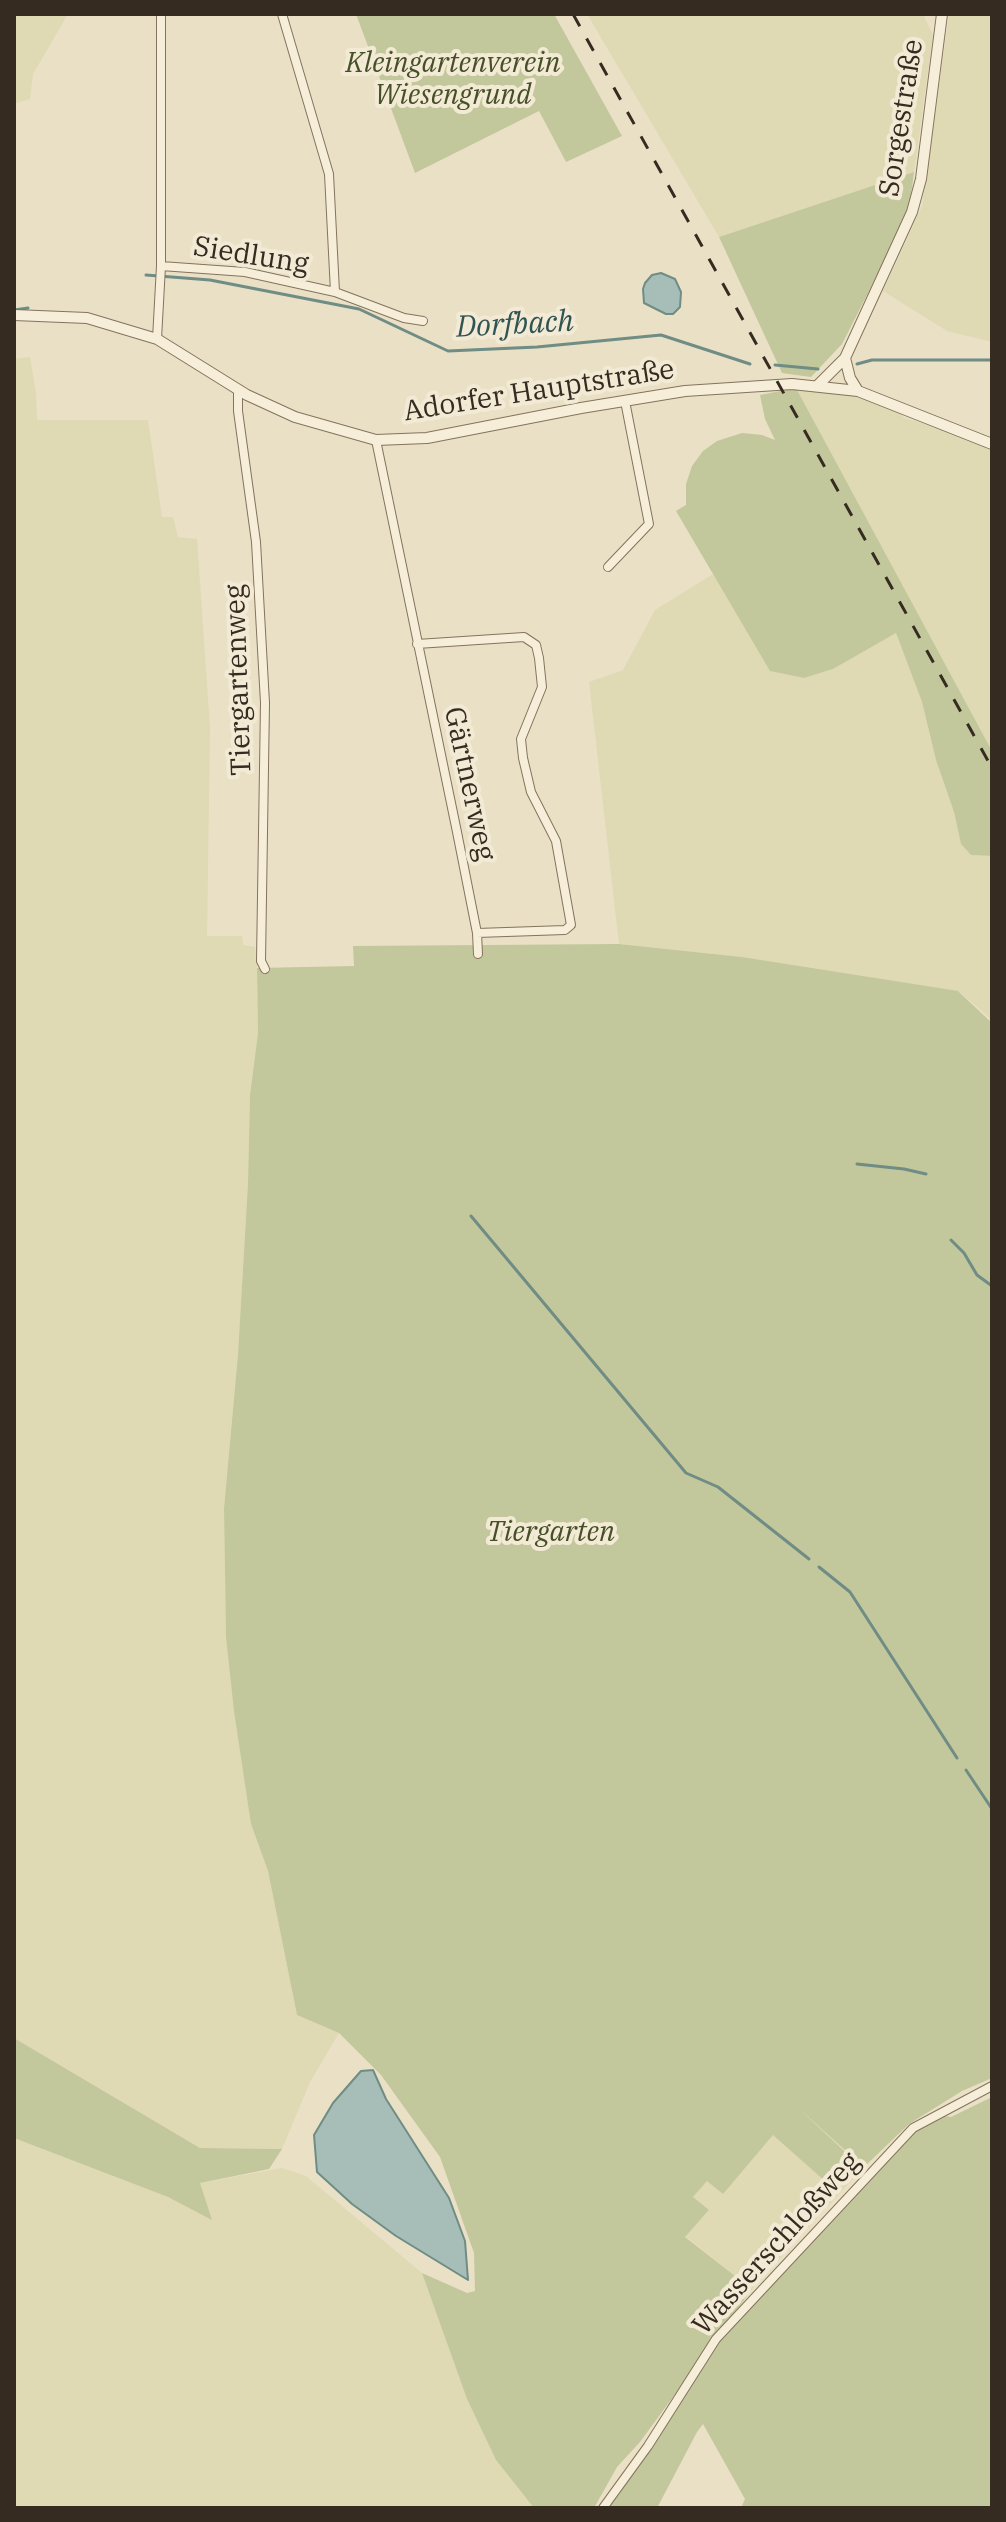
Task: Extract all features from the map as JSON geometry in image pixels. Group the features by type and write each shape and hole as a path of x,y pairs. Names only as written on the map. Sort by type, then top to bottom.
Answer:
{"street":[{"path":"157,339 161,266 161,14"},
{"name":"Siedlung","path":"282,14 329,174 335,292"},
{"name":"Sorgestraße","path":"818,385 845,358 917,196 942,14"},
{"name":"Siedlung","path":"161,266 245,272 335,292 404,318 423,321"},
{"name":"Adorfer Hauptstraße","path":"14,315 87,318 157,339 238,390 295,417 376,440 463,433 625,401 751,385 818,385 858,391 992,444"},
{"path":"845,358 850,378 858,391"},
{"name":"Tiergartenweg","path":"238,390 238,411 256,542 265,703 261,961 265,969"},
{"path":"608,567 649,524 625,401"},
{"name":"Gärtnerweg","path":"376,440 477,933 478,954"},
{"name":"Gärtnerweg","path":"417,644 524,637 536,645 539,658 542,687 521,739 523,758 531,792 556,841 571,925 565,930 477,933"},
{"name":"Wasserschloßweg","path":"603,2508 648,2446 716,2339 913,2128 992,2086"}],"shaded area":[{"path":"14,14 68,14 33,74 30,99 14,104"},
{"path":"587,14 923,14 933,35 914,172 719,237"},
{"path":"949,14 992,14 992,342 947,331 883,291 922,206"},
{"path":"30,357 37,420 148,420 162,517 173,517 178,537 197,539 210,728 207,936 242,936 243,945 255,947 258,1033 250,1095 238,1354 224,1508 226,1637 251,1824 268,1871 297,2015 339,2033 310,2082 282,2149 200,2148 14,2038 14,359"},
{"path":"796,388 850,394 900,412 904,418 939,428 946,427 992,449 992,751"},
{"path":"713,574 771,671 804,678 833,669 896,633 922,702 961,844 971,855 992,856 992,1020 960,992 742,957 619,944 589,682 623,670 655,610"},
{"path":"797,2107 864,2167 752,2289 685,2236 709,2211 693,2197 707,2181 723,2193"},
{"path":"14,2138 168,2197 211,2219 200,2183 282,2168 306,2176 422,2273 467,2399 496,2460 534,2508 14,2508"}],"green space":[{"name":"Kleingartenverein Wiesengrund","path":"356,14 554,14 622,136 566,162 539,111 415,173"},
{"path":"914,172 910,203 892,246 842,344 811,377 782,373 719,237"},
{"path":"796,388 992,751 992,856 971,855 961,844 922,702 896,633 833,669 804,678 770,671 676,511 686,505 686,484 692,466 703,451 717,441 742,433 775,440 765,419 760,395"},
{"name":"Tiergarten","path":"619,944 742,957 958,991 992,1023 992,2078 962,2091 909,2124 864,2167 797,2107 858,2164 835,2190 773,2135 723,2194 707,2181 693,2197 709,2210 685,2237 752,2289 640,2442 617,2467 594,2508 534,2508 496,2460 467,2399 422,2273 467,2293 475,2291 474,2253 440,2157 381,2075 339,2033 297,2015 268,1871 251,1824 234,1711 226,1637 224,1508 238,1354 250,1095 258,1033 257,968 354,966 353,946"},
{"path":"14,2038 200,2148 282,2149 269,2169 200,2183 212,2220 168,2197 14,2138"},
{"path":"992,2097 992,2508 741,2508 745,2499 703,2424 657,2508 608,2508 688,2390 712,2348 913,2129 940,2115 951,2117"}],"water":[{"path":"661,273 675,279 681,292 680,307 673,314 666,314 644,303 645,283 652,275"},
{"path":"373,2070 386,2099 449,2198 465,2241 468,2280 396,2236 352,2204 317,2172 314,2135 333,2103 361,2071"}],"waterway":[{"name":"Dorfbach","path":"146,275 210,280 359,309 448,351 537,347 661,335 750,364"},
{"name":"Dorfbach","path":"14,310 28,308"},
{"name":"Dorfbach","path":"857,364 872,360 992,360"},
{"name":"Dorfbach","path":"775,365 818,369"},
{"path":"857,1164 926,1174"},
{"path":"471,1216 686,1473 718,1487 809,1559"},
{"path":"951,1240 964,1253 977,1275 992,1286"},
{"path":"819,1567 850,1592 957,1758"},
{"path":"966,1770 992,1809"}],"railway":[{"path":"573,14 992,768"}]}
